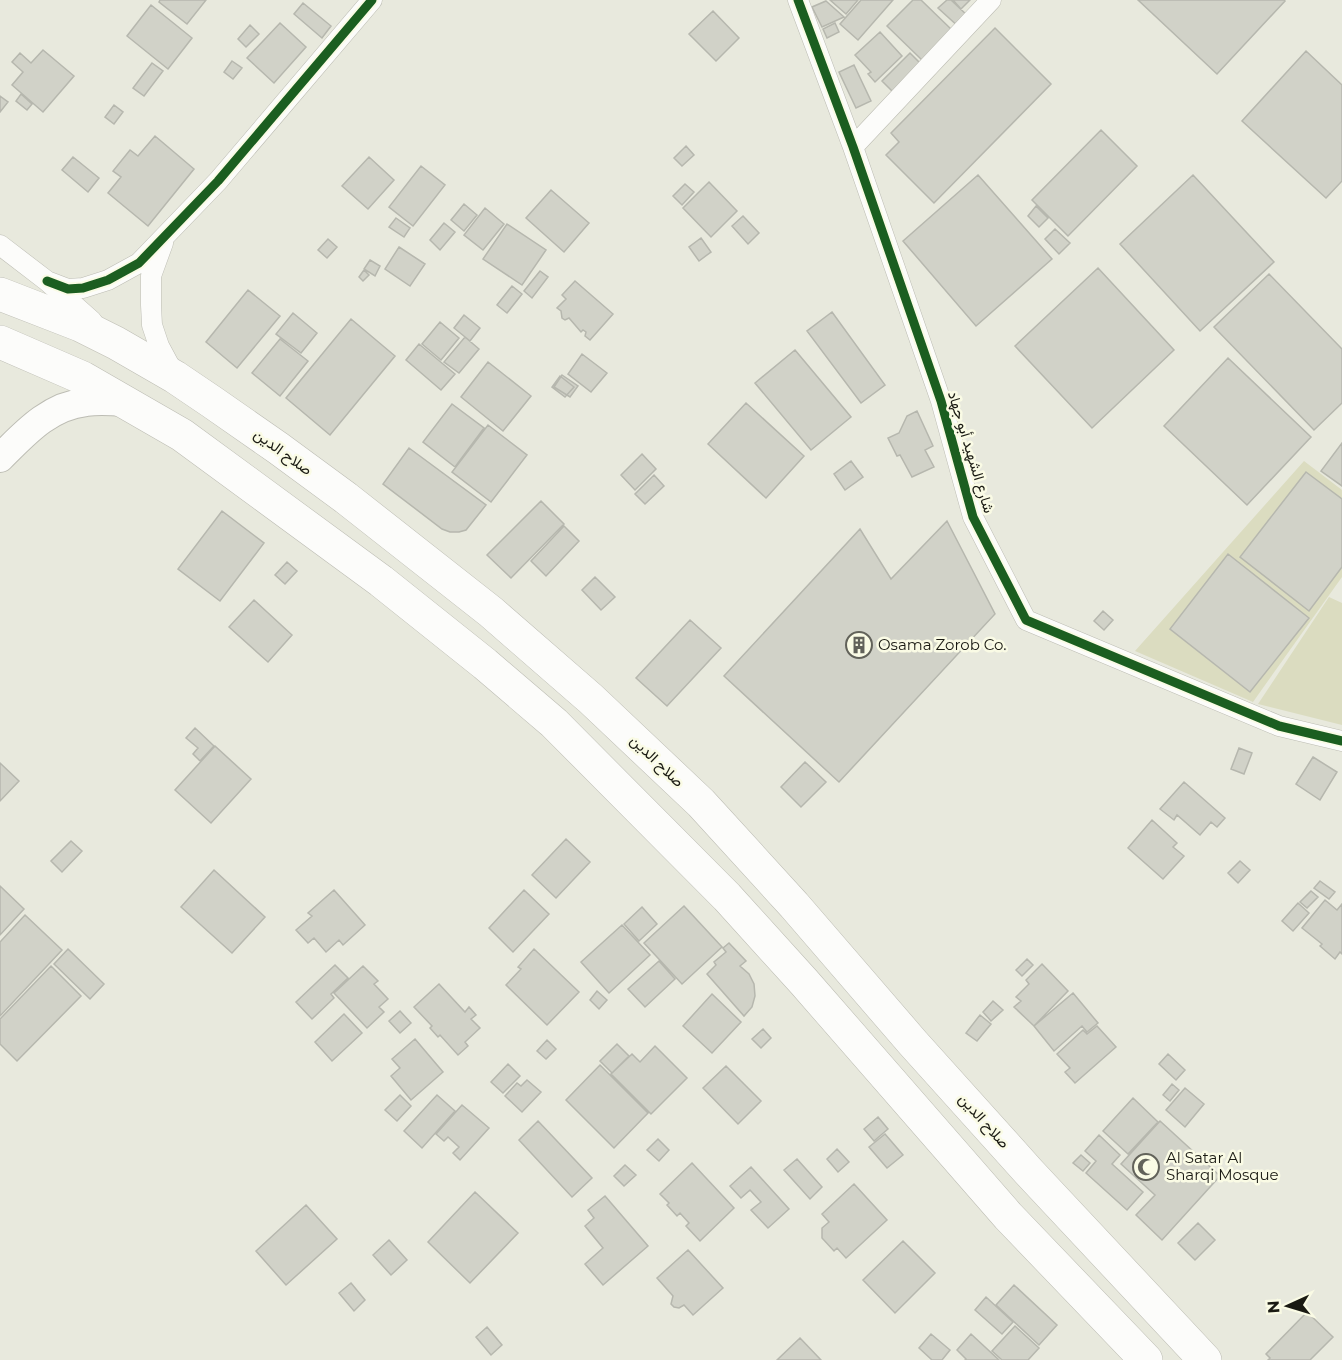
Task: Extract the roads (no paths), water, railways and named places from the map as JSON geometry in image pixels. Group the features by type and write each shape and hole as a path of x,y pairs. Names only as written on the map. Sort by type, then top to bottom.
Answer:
{"highway":[{"name":"صلاح الدين","path":"0,294 80,325 175,377 346,498 492,612 591,699 701,803 1021,1163 1205,1360"},
{"path":"0,342 83,378 182,435 381,581 554,723 727,897 1008,1216 1146,1360"},
{"path":"554,723 570,726 582,722 588,713 591,699"},
{"path":"658,826 661,804 666,799 675,798 701,803"}],"main road":[{"path":"0,458 47,415 70,405 87,401 124,402"}],"street":[{"path":"47,281 68,289 83,288 108,280 139,263 218,181 372,0"},
{"name":"شارع الشهيد أبو جهاد","path":"798,0 853,147 941,401 973,517 1026,620 1278,726 1342,741"},
{"path":"853,147 991,0"},
{"path":"165,237 151,276 152,325 175,377"},
{"path":"0,245 47,281 116,343"}],"place":[{"name":"Osama Zorob Co.","path":"859,645"},
{"name":"Al Satar Al Sharqi Mosque","path":"1146,1167"}]}
